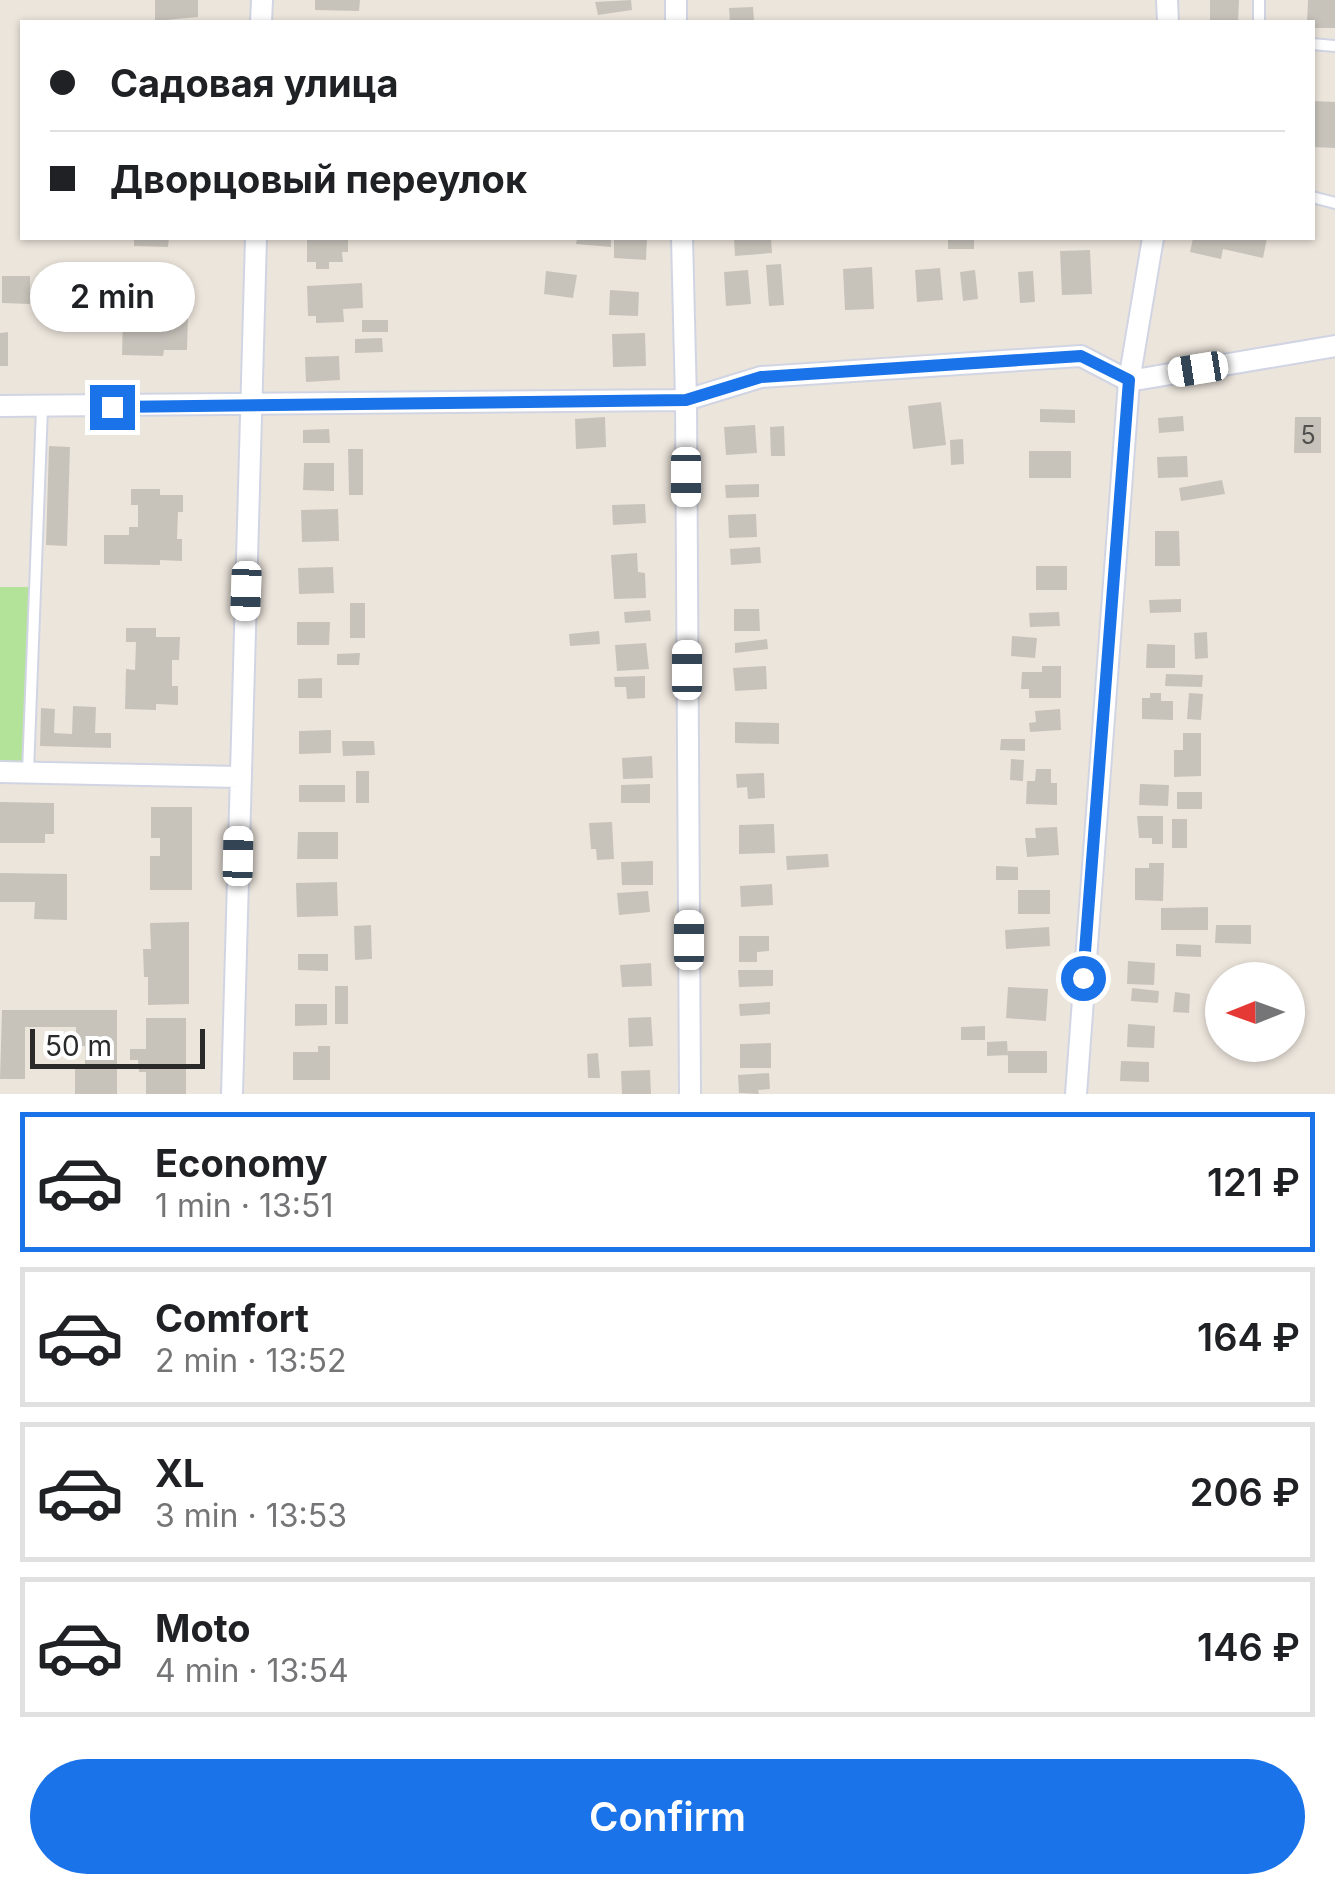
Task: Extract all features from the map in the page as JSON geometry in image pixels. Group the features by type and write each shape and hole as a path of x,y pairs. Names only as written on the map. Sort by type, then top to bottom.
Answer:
{"street":[{"path":"232,1094 256,240"},
{"path":"682,240 690,1094"},
{"path":"1076,1094 1129,380 1153,240"},
{"path":"0,406 686,400 761,377 1081,356 1129,380 1335,346"},
{"path":"0,772 240,777"}],"lane":[{"path":"28,773 42,408"}],"green space":[{"path":"0,587 35,587 28,773 0,772"}],"building":[{"path":"155,0 198,0 198,17 155,20"},
{"path":"315,0 360,0 359,11 315,10"},
{"path":"631,0 632,10 598,15 595,2"},
{"path":"1210,0 1239,0 1238,20 1210,20"},
{"path":"1308,0 1335,0 1335,28 1315,28 1315,20 1307,20"},
{"path":"753,7 754,20 730,20 729,8"},
{"path":"1315,101 1335,102 1335,148 1315,147"},
{"path":"134,240 169,240 168,247 134,246"},
{"path":"307,240 348,240 348,252 342,252 343,262 329,262 329,269 316,269 316,262 307,262"},
{"path":"577,240 611,240 611,247 576,244"},
{"path":"614,240 647,240 646,260 614,258"},
{"path":"734,240 771,240 772,253 735,256"},
{"path":"948,240 974,240 974,249 948,249"},
{"path":"1193,240 1267,240 1263,258 1223,249 1221,259 1190,252"},
{"path":"1090,250 1092,294 1062,295 1060,251"},
{"path":"781,264 784,305 769,306 766,265"},
{"path":"872,267 874,309 845,310 843,269"},
{"path":"940,268 943,300 917,302 915,270"},
{"path":"748,270 751,304 726,306 724,272"},
{"path":"975,270 978,299 963,301 960,272"},
{"path":"546,271 577,275 573,298 544,294"},
{"path":"1033,271 1035,302 1020,303 1018,272"},
{"path":"2,276 30,276 30,304 2,303"},
{"path":"145,280 189,280 187,350 164,350 163,356 122,355 123,316 144,317"},
{"path":"362,283 363,308 343,309 344,322 316,323 316,316 308,316 307,286"},
{"path":"610,290 639,292 638,316 609,315"},
{"path":"40,298 67,299 66,332 58,332 58,315 40,314"},
{"path":"75,303 102,304 102,322 74,321"},
{"path":"362,320 388,320 388,332 362,332"},
{"path":"8,332 8,366 0,366 0,333"},
{"path":"645,333 646,366 613,367 612,334"},
{"path":"382,338 383,352 355,353 355,339"},
{"path":"339,356 340,380 306,382 305,357"},
{"path":"941,402 946,445 913,449 908,406"},
{"path":"1040,409 1075,410 1075,423 1040,422"},
{"path":"1183,416 1184,431 1159,433 1158,418"},
{"path":"605,417 606,447 576,449 575,419"},
{"path":"1295,417 1321,417 1321,453 1294,453"},
{"path":"755,425 757,453 726,455 724,427"},
{"path":"784,426 785,456 771,456 770,427"},
{"path":"329,429 330,443 303,443 303,430"},
{"path":"963,439 964,464 951,465 950,440"},
{"path":"49,446 70,447 67,546 46,545"},
{"path":"348,449 363,449 363,495 349,495"},
{"path":"1029,451 1071,451 1071,478 1029,478"},
{"path":"1187,456 1188,477 1158,478 1157,457"},
{"path":"304,463 334,463 334,491 303,490"},
{"path":"1222,480 1225,494 1181,501 1179,488"},
{"path":"759,484 759,497 726,498 725,485"},
{"path":"131,489 160,489 160,495 183,495 177,539 182,539 182,561 160,560 160,565 104,564 104,535 129,535 129,527 138,527 138,505 131,505"},
{"path":"645,504 646,523 613,525 612,505"},
{"path":"338,509 339,541 302,542 301,510"},
{"path":"756,514 757,537 729,538 728,515"},
{"path":"1155,531 1179,531 1180,566 1155,566"},
{"path":"760,547 761,563 731,565 730,549"},
{"path":"637,553 638,572 645,573 646,598 614,599 611,555"},
{"path":"1036,566 1067,566 1067,590 1036,590"},
{"path":"333,567 334,593 299,594 298,568"},
{"path":"1181,599 1181,612 1150,613 1149,600"},
{"path":"350,603 365,603 365,638 350,638"},
{"path":"734,609 759,609 760,631 734,631"},
{"path":"650,610 651,621 625,623 624,612"},
{"path":"1059,612 1060,626 1030,627 1029,613"},
{"path":"297,622 330,622 329,645 297,645"},
{"path":"126,628 156,628 156,637 180,637 179,660 172,660 172,686 178,686 178,705 156,704 156,710 125,709 126,669 135,670 136,642 126,642"},
{"path":"599,631 600,644 570,646 569,634"},
{"path":"1207,632 1208,658 1195,659 1194,633"},
{"path":"1012,636 1037,638 1035,658 1011,656"},
{"path":"767,639 768,649 735,653 735,643"},
{"path":"646,643 649,669 617,671 615,645"},
{"path":"1147,644 1175,645 1175,668 1146,668"},
{"path":"360,653 359,665 337,665 337,654"},
{"path":"766,666 767,689 735,691 733,668"},
{"path":"1042,666 1061,666 1061,698 1029,698 1029,689 1021,689 1022,672 1042,672"},
{"path":"1166,674 1203,675 1202,687 1165,686"},
{"path":"645,676 645,698 627,699 626,687 615,687 614,677"},
{"path":"322,678 322,698 298,698 298,679"},
{"path":"1150,693 1161,693 1161,701 1173,701 1173,720 1142,719 1142,698 1150,698"},
{"path":"1189,693 1203,694 1201,720 1187,719"},
{"path":"73,706 96,707 95,733 111,733 111,748 40,746 41,708 55,709 54,733 72,734"},
{"path":"1060,709 1061,730 1030,732 1029,723 1036,722 1035,711"},
{"path":"735,722 779,723 779,744 735,743"},
{"path":"331,730 331,753 299,754 299,731"},
{"path":"1183,733 1201,733 1201,776 1174,777 1174,750 1183,750"},
{"path":"1001,739 1025,739 1025,751 1000,750"},
{"path":"342,741 374,741 375,755 343,756"},
{"path":"652,756 653,778 623,779 622,758"},
{"path":"1011,759 1024,760 1023,781 1010,780"},
{"path":"1036,769 1051,769 1051,783 1057,783 1057,805 1026,804 1027,781 1035,781"},
{"path":"356,771 369,771 369,803 356,803"},
{"path":"764,773 765,798 748,799 747,787 737,788 736,774"},
{"path":"650,784 650,803 621,803 621,785"},
{"path":"1140,784 1169,785 1168,806 1139,805"},
{"path":"299,785 345,785 345,802 299,802"},
{"path":"1177,792 1202,792 1202,809 1177,809"},
{"path":"0,802 54,803 54,834 45,834 45,843 0,843"},
{"path":"151,807 192,807 192,890 150,890 150,856 160,856 160,838 151,838"},
{"path":"1137,816 1163,816 1163,844 1152,844 1152,838 1139,838"},
{"path":"1172,819 1187,819 1187,848 1172,848"},
{"path":"612,822 614,859 597,860 596,849 591,849 589,823"},
{"path":"774,824 775,853 739,854 739,825"},
{"path":"1057,827 1059,855 1027,857 1025,838 1036,838 1035,828"},
{"path":"298,832 338,832 338,859 297,859"},
{"path":"828,854 829,867 787,870 786,856"},
{"path":"653,861 653,885 622,885 621,862"},
{"path":"1149,863 1164,863 1163,901 1135,900 1135,868 1149,868"},
{"path":"996,866 1018,867 1018,880 996,880"},
{"path":"0,873 67,874 67,920 34,919 35,902 0,902"},
{"path":"337,882 338,916 297,917 296,883"},
{"path":"772,884 773,905 741,907 740,886"},
{"path":"1018,890 1050,890 1050,914 1018,914"},
{"path":"648,891 650,912 619,915 617,893"},
{"path":"1208,907 1208,930 1161,930 1161,908"},
{"path":"189,922 189,1004 148,1005 143,949 151,949 150,923"},
{"path":"371,925 372,959 355,960 354,926"},
{"path":"1216,925 1251,925 1251,944 1215,943"},
{"path":"1049,927 1050,946 1006,949 1005,930"},
{"path":"739,936 769,936 769,951 757,952 757,962 739,962"},
{"path":"1176,944 1201,945 1201,957 1176,956"},
{"path":"298,954 328,954 328,971 298,970"},
{"path":"1128,961 1155,963 1154,985 1127,984"},
{"path":"651,963 652,986 622,987 620,965"},
{"path":"738,970 773,970 773,986 739,987"},
{"path":"335,986 348,986 348,1024 335,1024"},
{"path":"1008,987 1048,989 1046,1021 1006,1018"},
{"path":"1132,988 1159,991 1158,1003 1131,1001"},
{"path":"1175,992 1190,994 1189,1013 1173,1012"},
{"path":"770,1002 770,1014 740,1016 739,1004"},
{"path":"295,1004 327,1004 327,1025 295,1026"},
{"path":"2,1010 117,1010 117,1094 75,1094 75,1065 85,1065 85,1046 76,1046 76,1027 25,1027 25,1079 0,1079"},
{"path":"651,1017 653,1046 629,1047 628,1018"},
{"path":"146,1018 186,1018 186,1094 146,1094 146,1072 139,1072 138,1060 130,1060 130,1049 146,1049"},
{"path":"1128,1024 1155,1026 1154,1048 1127,1047"},
{"path":"985,1026 985,1040 961,1040 961,1027"},
{"path":"1007,1041 1008,1055 987,1056 987,1042"},
{"path":"771,1043 771,1068 740,1068 740,1044"},
{"path":"318,1046 330,1046 330,1080 293,1080 293,1052 318,1052"},
{"path":"1008,1051 1047,1051 1047,1073 1008,1073"},
{"path":"598,1053 600,1078 588,1078 587,1054"},
{"path":"1121,1061 1149,1062 1149,1082 1120,1081"},
{"path":"650,1070 651,1094 622,1094 621,1071"},
{"path":"769,1073 770,1089 758,1090 759,1094 739,1093 738,1075"}],"route":[{"path":"112,407 686,400 761,377 1081,356 1129,380 1083,978"}]}
